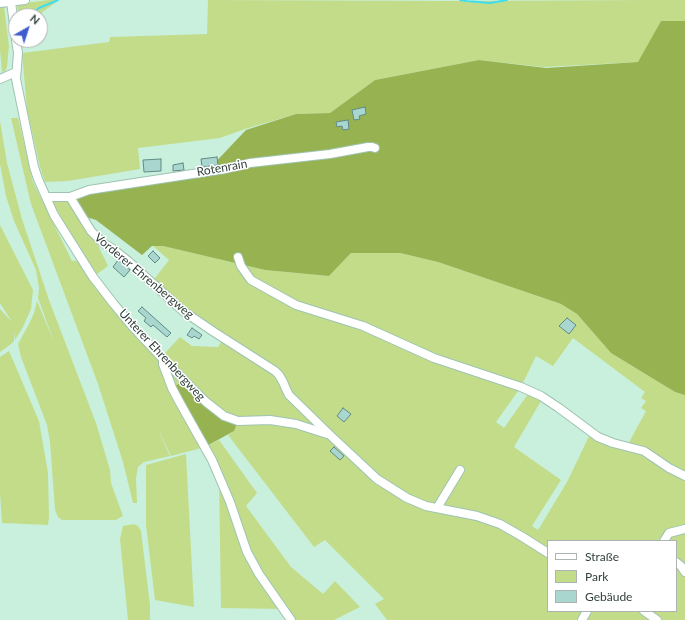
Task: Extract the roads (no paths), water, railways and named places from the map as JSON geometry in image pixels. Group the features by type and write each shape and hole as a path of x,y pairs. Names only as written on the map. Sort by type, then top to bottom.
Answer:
{"lane":[{"path":"0,3 25,0"},
{"path":"12,2 13,8"},
{"path":"17,48 16,79 38,180 46,197 70,197"},
{"path":"0,78 16,72"},
{"name":"Rotenrain","path":"70,197 89,190 250,163 330,154 368,146 374,148"},
{"name":"Unterer Ehrenbergweg","path":"46,197 54,215 93,277 132,326 206,402 224,416 238,421 270,420 296,424 330,435"},
{"name":"Vorderer Ehrenbergweg","path":"70,197 91,231 103,243 128,261 183,310 214,332 275,371 279,375 289,395 377,479 407,498 426,506 477,516 500,524 547,552"},
{"path":"238,257 240,266 251,280 296,305 363,326 434,358 522,387 541,396 598,437 613,443 644,450 669,468 685,476"},
{"path":"163,359 163,364 172,388 214,465 230,502 247,552 259,574 291,620"},
{"path":"437,508 460,470"},
{"path":"665,540 669,533 685,529"},
{"path":"677,563 685,572"},
{"path":"645,612 657,620"}],"waterway":[{"path":"39,8 58,0"},
{"path":"460,0 490,3 507,0"}]}
